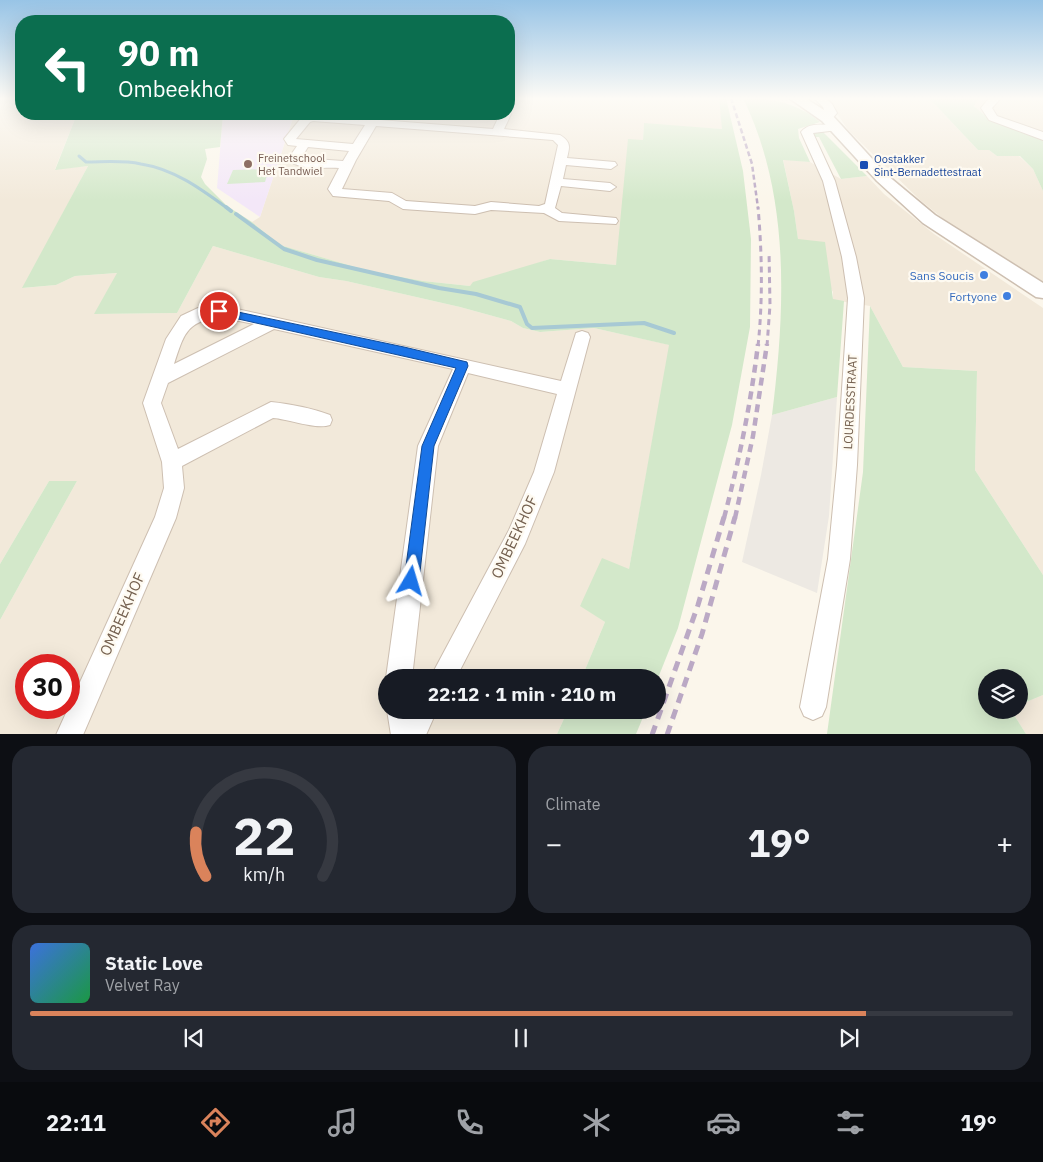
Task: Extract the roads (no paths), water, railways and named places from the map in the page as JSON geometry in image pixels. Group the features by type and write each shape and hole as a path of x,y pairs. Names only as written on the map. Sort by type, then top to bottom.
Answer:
{"street":[{"path":"295,132 290,139 292,142 356,148"},
{"path":"366,132 346,165 335,189 338,193 392,197 403,205 475,210 491,206 547,209 559,217 611,221"},
{"path":"499,132 560,139 564,145 551,205 547,209"},
{"name":"LOURDESSTRAAT","path":"807,132 829,181 849,257 856,298 847,464 839,559 813,707"},
{"path":"840,132 882,178 929,219 1043,292"},
{"path":"305,143 294,159 300,162 346,165"},
{"path":"560,161 611,165"},
{"path":"555,182 610,187"},
{"name":"OMBEEKHOF","path":"69,734 165,518 174,488 172,462 152,403 174,339 187,320 198,314 219,311 404,351 566,389"},
{"path":"159,379 271,323"},
{"name":"OMBEEKHOF","path":"447,669 518,537 544,472 582,337"},
{"path":"400,669 428,446 462,366"},
{"path":"172,462 271,410 286,411 323,420"},
{"path":"402,719 404,734"},
{"path":"411,734 419,719"}],"waterway":[{"path":"79,156 86,162 127,162 165,170 197,187 227,208"},
{"path":"226,207 231,211"},
{"path":"236,214 284,249 317,260 439,288 476,294 520,307 527,324 532,328 644,323 674,333"}],"railway":[{"path":"742,132 752,164 758,208"},
{"path":"758,207 761,311 758,346"},
{"path":"767,346 770,305 769,252"},
{"path":"724,518 744,432 758,344"},
{"path":"735,518 753,436 767,344"},
{"path":"652,734 698,605 724,517"},
{"path":"667,734 702,634 735,517"}],"place":[{"name":"Freinetschool Het Tandwiel","path":"248,164"},
{"name":"Oostakker Sint-Bernadettestraat","path":"864,165"},
{"name":"Sans Soucis","path":"984,275"},
{"name":"Fortyone","path":"1007,296"}]}
